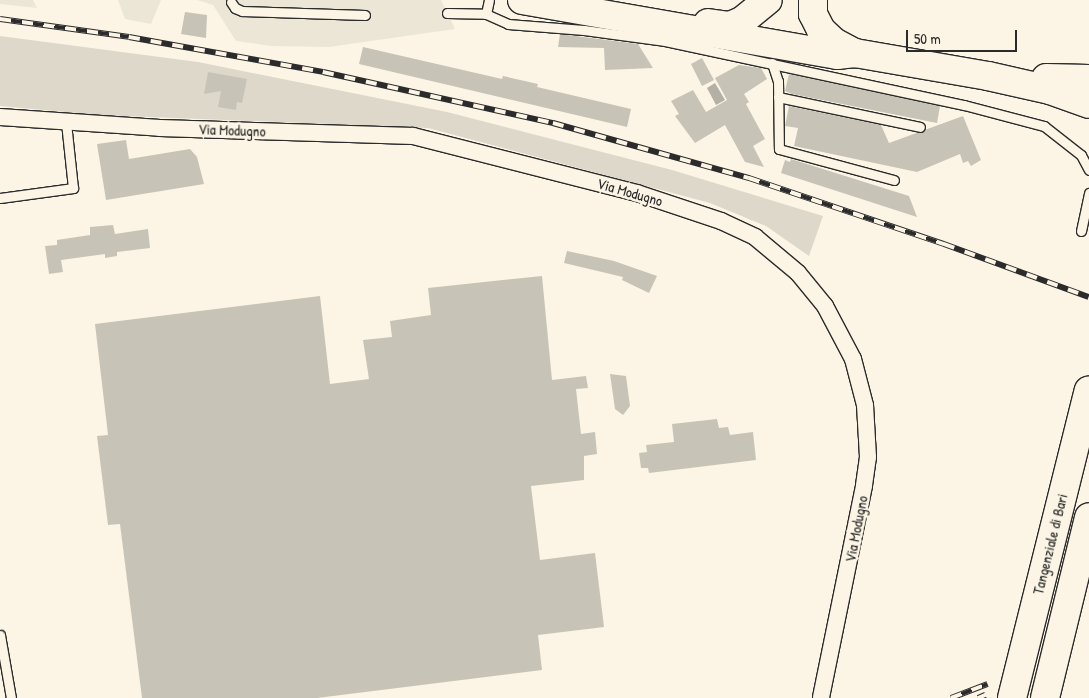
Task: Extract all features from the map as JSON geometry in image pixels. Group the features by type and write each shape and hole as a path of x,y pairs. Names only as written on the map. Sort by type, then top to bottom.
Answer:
{"highway":[{"path":"522,0 837,55 855,53 988,76 1050,90 1089,104"},
{"path":"662,25 730,26 754,13 768,0"},
{"path":"813,0 813,14 820,30 834,42 855,53"},
{"path":"988,76 1089,79"},
{"name":"Tangenziale di Bari","path":"1012,698 1089,390"},
{"name":"Tangenziale di Bari","path":"1045,698 1089,517"}],"street":[{"name":"Via Modugno","path":"0,117 160,128 413,136 689,209 735,227 776,252 810,286 844,339 860,384 867,428 868,457 856,531 821,698"}],"lane":[{"path":"486,14 489,0"},
{"path":"231,2 235,8 242,11 366,15"},
{"path":"447,13 486,14 508,24 656,40 772,63 1044,126 1081,156 1089,170"},
{"path":"772,63 778,81 779,149 894,180"},
{"path":"778,97 920,127"},
{"path":"0,198 74,188 66,122"},
{"path":"1081,231 1089,193"},
{"path":"0,635 11,698"}],"shaded area":[{"path":"0,0 33,0 37,8 0,4"},
{"path":"118,0 161,0 151,24 125,19"},
{"path":"197,0 441,0 455,29 329,47 271,46 236,41 213,5"},
{"path":"0,36 198,62 447,112 672,170 823,216 809,256 766,226 710,203 428,128 99,115 0,106"},
{"path":"715,83 725,100 716,105 707,88"}],"building":[{"path":"185,12 207,15 206,38 181,34"},
{"path":"560,34 638,44 653,68 605,70 604,48 558,47"},
{"path":"363,47 502,79 503,76 538,84 537,87 631,109 627,127 359,64"},
{"path":"702,58 714,80 702,86 691,64"},
{"path":"739,65 761,68 767,79 744,94 749,102 746,104 765,139 753,146 764,167 745,162 725,125 695,143 675,116 679,114 671,101 693,90 706,112 727,100 715,78"},
{"path":"208,72 247,79 242,103 237,102 236,110 218,107 221,91 204,94"},
{"path":"789,74 940,106 937,123 792,94 785,91"},
{"path":"789,106 881,125 889,143 963,116 981,160 971,166 968,161 963,163 960,154 917,172 794,146 798,128 785,126"},
{"path":"126,140 129,159 190,149 197,157 204,184 106,200 97,144"},
{"path":"791,159 909,196 917,217 781,173 785,160 790,162"},
{"path":"113,225 115,234 148,229 150,248 117,252 117,256 105,258 105,254 61,260 63,272 49,274 45,246 57,245 57,240 90,235 90,227"},
{"path":"567,251 614,261 657,276 649,293 622,280 623,277 564,263"},
{"path":"542,276 552,380 586,376 588,388 576,389 581,434 595,432 597,454 584,456 584,480 531,486 540,560 595,553 604,627 538,635 542,670 317,698 142,698 120,524 108,525 97,436 108,435 95,324 320,296 330,384 369,379 363,340 392,337 390,321 431,315 428,288"},
{"path":"610,374 626,376 630,406 623,415 615,409"},
{"path":"717,419 719,428 728,427 730,435 753,432 756,460 649,473 648,468 641,468 639,453 647,452 646,445 674,442 672,424"}],"railway":[{"path":"0,19 129,37 323,72 553,123 749,178 944,244 1089,297"},
{"path":"951,698 987,684"},
{"path":"978,698 985,695"}]}
